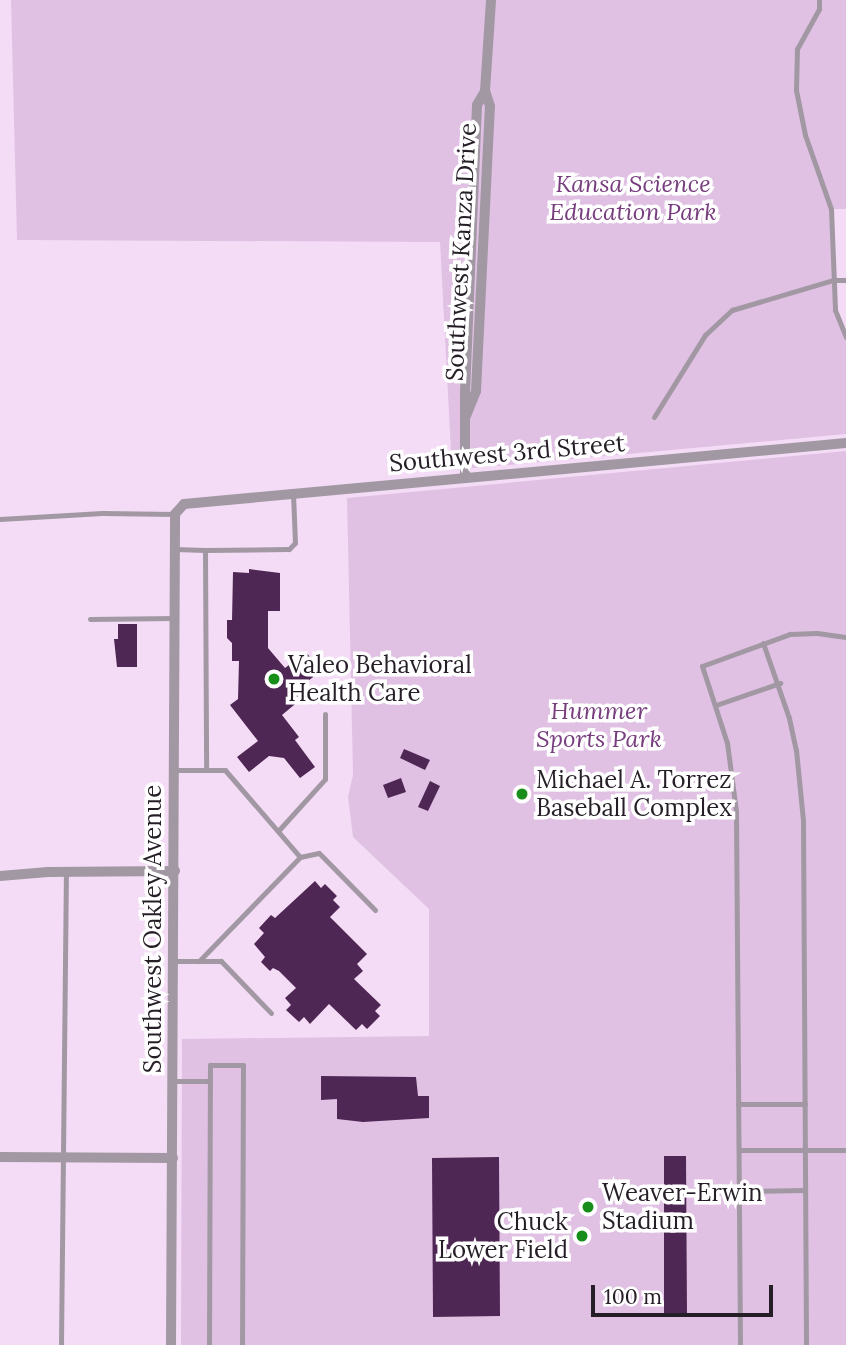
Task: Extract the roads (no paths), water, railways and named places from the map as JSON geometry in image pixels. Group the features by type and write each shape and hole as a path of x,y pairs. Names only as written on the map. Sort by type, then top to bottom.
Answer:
{"street":[{"name":"Southwest Kanza Drive","path":"465,478 465,392 477,106 485,91 491,0"},
{"name":"Southwest 3rd Street","path":"175,514 184,504 846,443"},
{"name":"Southwest Oakley Avenue","path":"171,1345 175,514"},
{"path":"0,876 66,872 174,872"},
{"path":"0,1157 173,1158"}],"lane":[{"path":"819,0 819,9 797,50 796,90 805,135 831,209 835,310 846,337"},
{"name":"Southwest 3rd Street","path":"654,416 705,335 732,310 833,280 846,279"},
{"path":"175,549 289,549 296,543 293,494"},
{"path":"0,519 102,513 175,514"},
{"path":"205,550 206,770"},
{"path":"90,619 175,618"},
{"path":"740,1345 736,811 727,743 702,666 764,643 804,632 846,637"},
{"path":"764,643 780,683 796,750 803,820 806,1345"},
{"path":"716,705 780,683"},
{"path":"278,831 325,779 325,714"},
{"path":"175,770 225,770 300,857"},
{"path":"199,961 300,857 319,853 375,910"},
{"path":"61,1345 66,872"},
{"path":"174,961 221,961 271,1013"},
{"path":"209,1345 210,1065 243,1065 242,1345"},
{"path":"173,1081 209,1081"},
{"path":"738,1104 805,1104"},
{"path":"738,1150 846,1150"},
{"path":"739,1191 805,1190"}],"place":[{"name":"Valeo Behavioral Health Care","path":"274,679"},
{"name":"Michael A. Torrez Baseball Complex","path":"522,794"},
{"name":"Weaver-Erwin Stadium","path":"588,1207"},
{"name":"Chuck Lower Field","path":"582,1236"}],"park label":[{"name":"Kansa Science Education Park","path":"633,198"},
{"name":"Hummer Sports Park","path":"599,725"}]}
